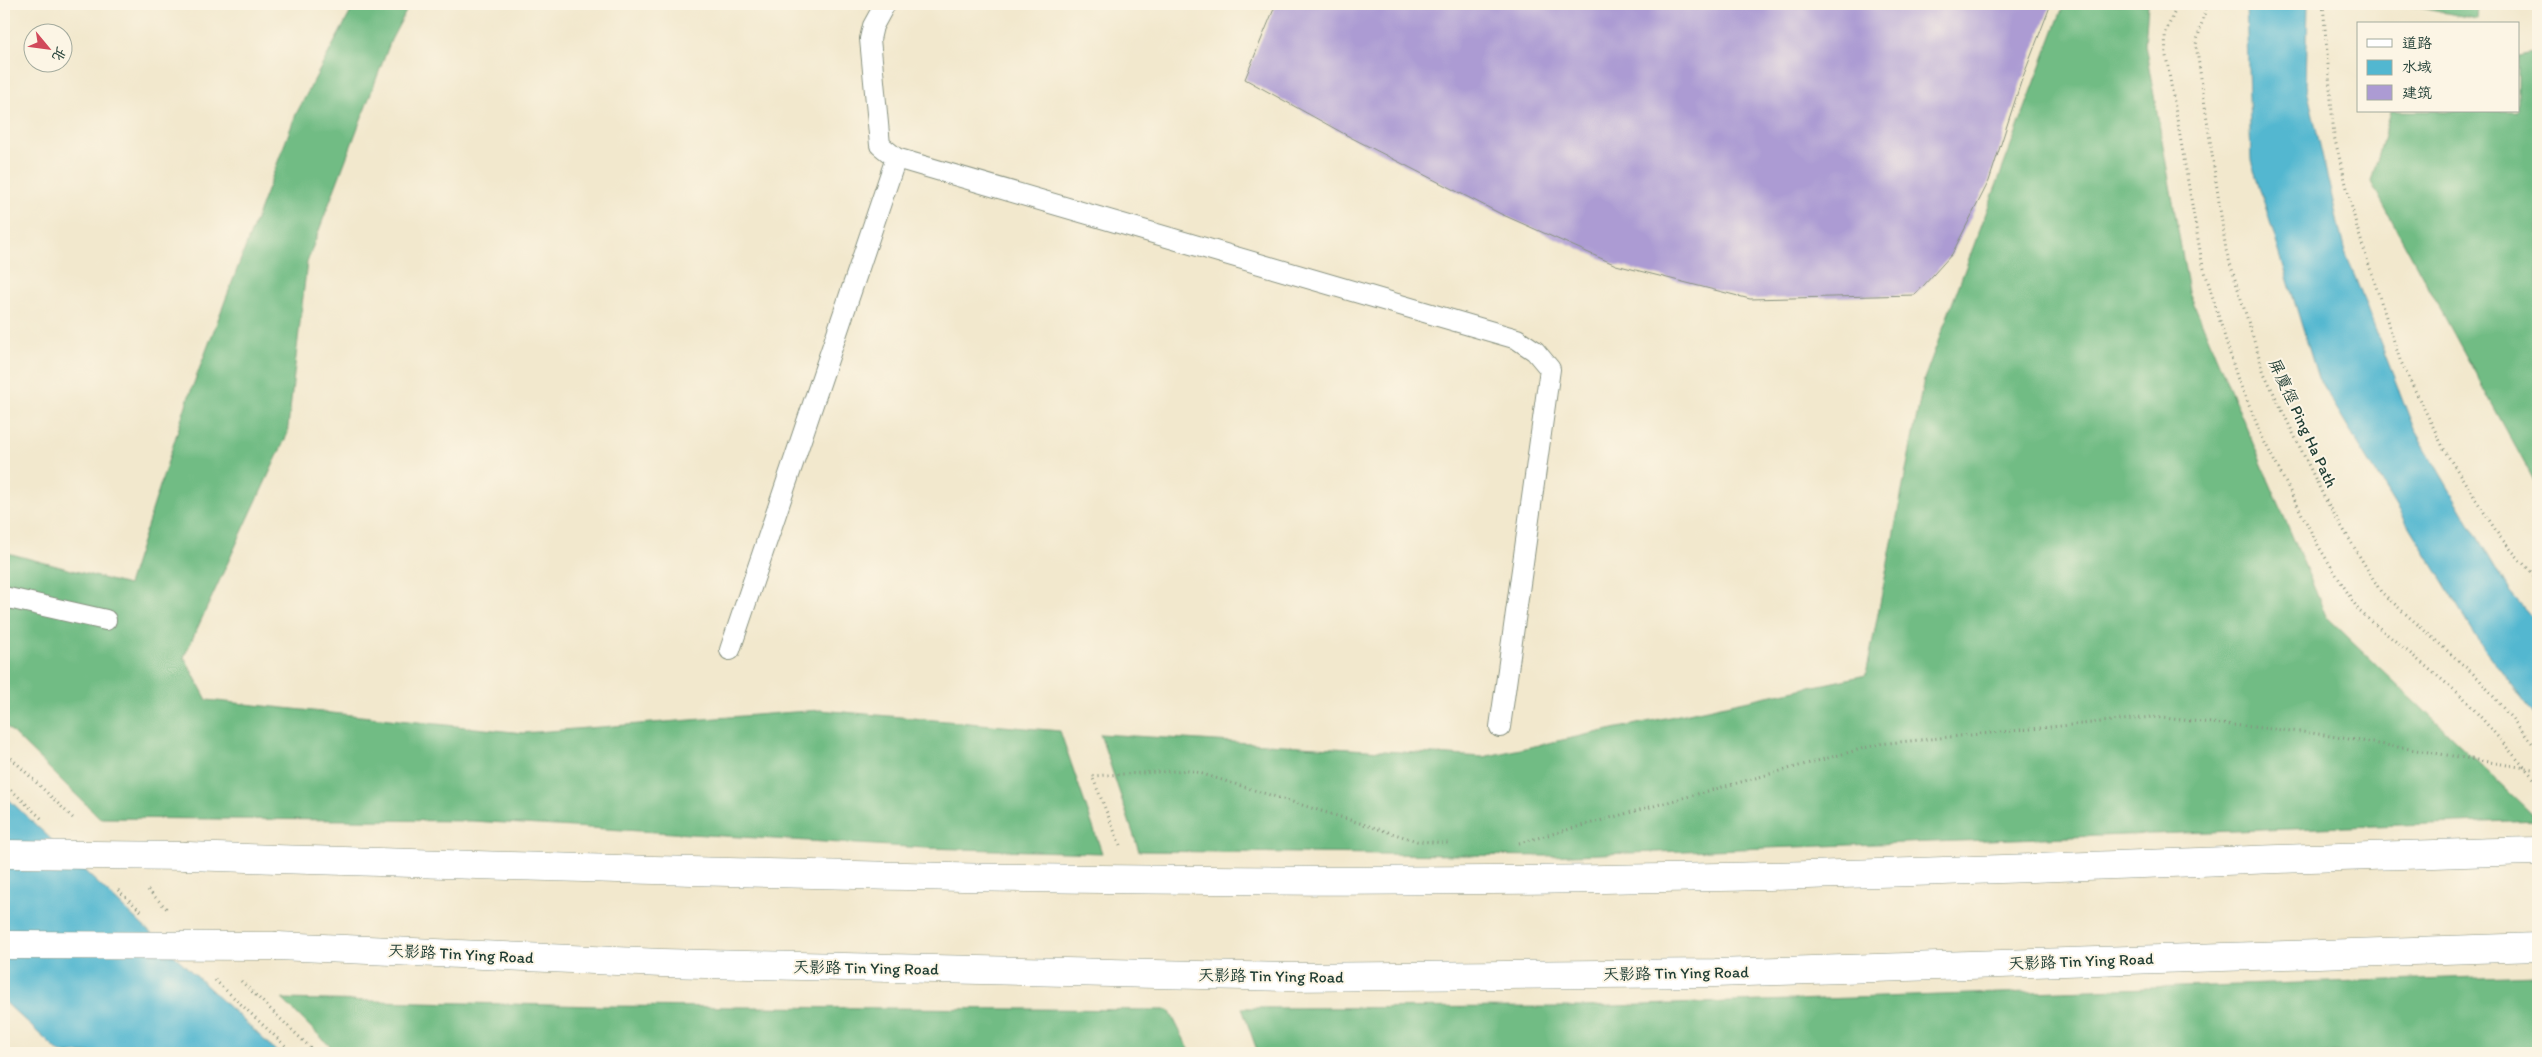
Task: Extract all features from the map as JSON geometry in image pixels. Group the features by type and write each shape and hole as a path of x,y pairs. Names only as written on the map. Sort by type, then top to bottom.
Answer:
{"main road":[{"path":"4,854 187,856 668,872 1264,880 1665,878 2527,851"},
{"name":"天影路 Tin Ying Road","path":"4,945 278,946 662,963 1288,977 1714,973 2538,947"}],"lane":[{"path":"885,4 873,26 870,39 880,145 896,158 1517,339 1535,350 1550,369 1500,727"},
{"path":"730,650 896,158"},
{"path":"4,598 106,620"}],"path":[{"path":"2178,4 2165,34 2166,56 2202,262 2237,376 2264,440 2319,548 2359,611 2464,698 2538,783"},
{"name":"屏廈徑 Ping Ha Path","path":"2207,4 2196,44 2226,250 2264,373 2324,497 2381,592 2478,678 2538,750"},
{"path":"2323,4 2334,136 2357,228 2400,360 2446,453 2500,537 2538,580"},
{"path":"1512,845 1880,744 2152,717 2312,733 2538,770"},
{"path":"4,751 79,824"},
{"path":"1122,850 1092,776 1190,770 1417,841 1455,844"},
{"path":"142,884 170,912"},
{"path":"240,979 316,1053"}],"green space":[{"path":"355,4 410,4 391,40 307,262 287,435 184,657 207,700 523,733 820,710 1060,731 1102,853 925,848 472,821 100,818 4,724 4,552 128,585 189,396 296,114"},
{"path":"2064,4 2148,4 2145,45 2189,292 2326,616 2538,820 1546,856 1139,851 1100,734 1483,757 1866,675 1924,379"},
{"path":"2401,4 2478,4 2477,19"},
{"path":"2538,52 2538,488 2371,182 2391,112 2520,112 2520,56"},
{"path":"2538,975 2538,1053 1258,1053 1242,1008 1583,1007"},
{"path":"282,999 599,1006 1169,1010 1191,1053 337,1053"}],"water":[{"path":"2246,4 2308,4 2306,85 2344,249 2414,429 2509,591 2538,624 2538,720 2484,649 2318,378 2251,160"},
{"path":"4,795 278,1053 60,1053 4,1001"}],"building":[{"path":"1276,4 2051,4 2021,82 1989,181 1952,254 1915,295 1750,299 1616,265 1501,214 1350,137 1245,79"}]}
